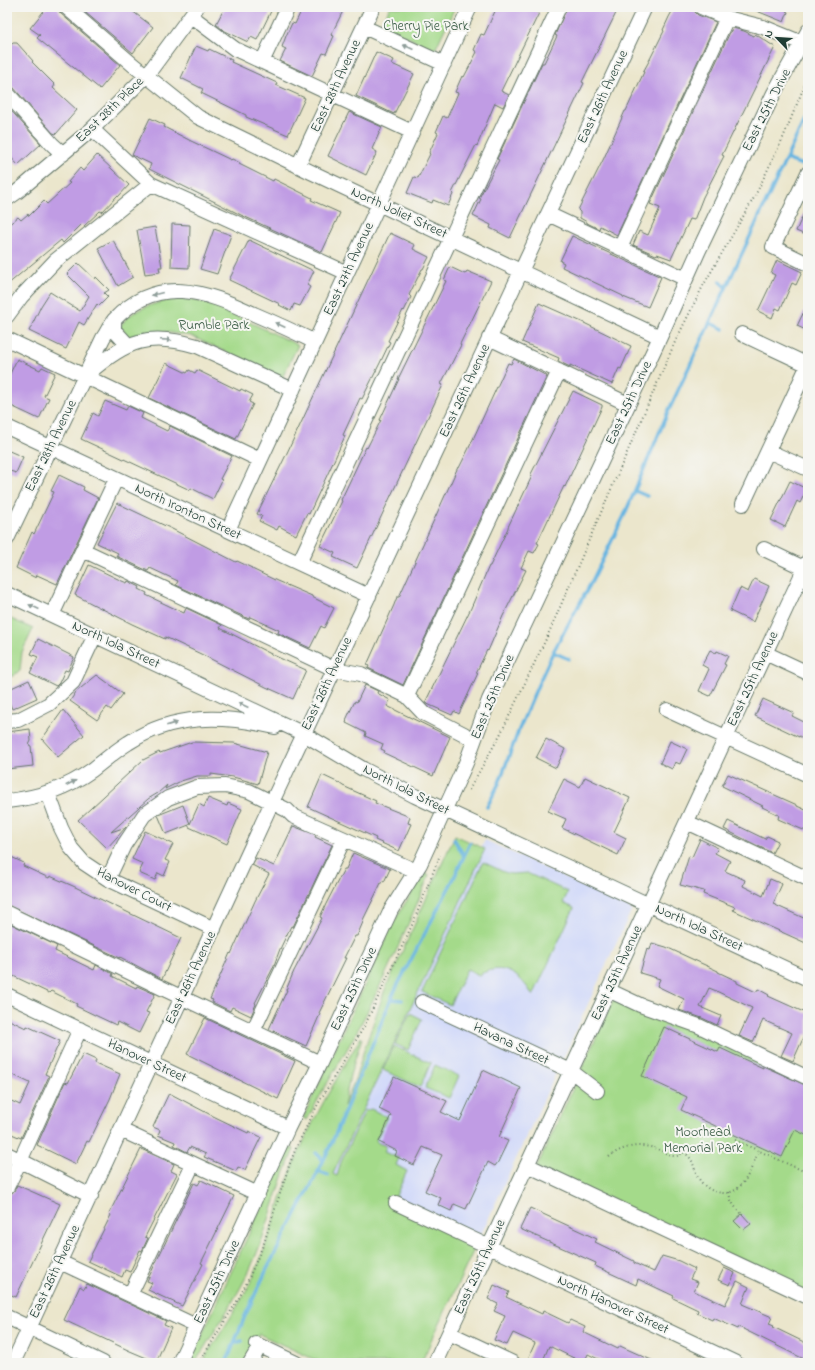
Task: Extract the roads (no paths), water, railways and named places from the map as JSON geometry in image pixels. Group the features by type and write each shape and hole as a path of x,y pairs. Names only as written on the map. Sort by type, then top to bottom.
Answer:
{"street":[{"name":"North Joliet Street","path":"66,7 198,117 298,166 660,337"},
{"path":"262,62 288,7"},
{"name":"East 28th Avenue","path":"298,166 373,7"},
{"name":"East 27th Avenue","path":"228,530 470,7"},
{"path":"299,563 559,7"},
{"name":"East 26th Avenue","path":"13,1363 272,802 645,7"},
{"path":"701,7 727,18 805,37"},
{"name":"East 28th Place","path":"7,199 92,129 146,75 194,12"},
{"path":"194,12 235,49 332,93 412,132"},
{"path":"620,248 727,18"},
{"path":"364,27 444,64"},
{"name":"East 25th Drive","path":"179,1363 391,910 416,872 466,763 489,700 770,100 805,37"},
{"path":"7,93 52,144 63,154"},
{"path":"92,129 150,184 347,273"},
{"path":"808,173 772,247 808,264"},
{"path":"7,316 21,297 55,261 150,184"},
{"path":"548,214 686,279"},
{"name":"East 28th Avenue","path":"7,538 103,338 114,320 130,306 152,294 171,290 190,291 229,302 315,342"},
{"path":"114,320 114,330 128,345"},
{"path":"742,334 808,365 743,504"},
{"path":"489,338 628,404"},
{"path":"7,339 260,460"},
{"name":"East 28th Avenue","path":"85,376 108,356 128,345 147,340 165,339 181,341 197,346 293,390"},
{"path":"407,696 559,371"},
{"name":"North Ironton Street","path":"7,427 369,596"},
{"path":"768,451 808,469"},
{"path":"52,615 116,479"},
{"path":"764,549 807,566"},
{"path":"82,550 334,669 360,674 407,696 423,713 464,734 474,741"},
{"name":"East 25th Avenue","path":"435,1363 765,653 807,566"},
{"name":"North Iola Street","path":"7,594 304,734 372,774 445,810 808,979"},
{"path":"7,721 18,720 49,704 73,682 95,635"},
{"path":"765,653 808,673"},
{"path":"667,710 808,776"},
{"path":"7,801 24,799 48,793 71,783 91,771 129,742 149,732 173,723 196,719 221,718 253,722 304,734"},
{"path":"108,879 124,845 144,815 168,798 197,787 225,786 249,791 287,810 293,816 416,872"},
{"name":"Hanover Court","path":"48,793 60,828 71,848 84,863 108,879 214,929"},
{"path":"687,822 808,879"},
{"path":"253,1031 344,839"},
{"path":"7,913 320,1063"},
{"path":"608,990 640,1005 699,1026 808,1078"},
{"name":"Hanover Street","path":"7,995 288,1128"},
{"name":"Havana Street","path":"422,1002 571,1071 597,1092"},
{"path":"7,1187 80,1029"},
{"path":"121,1130 258,1194"},
{"path":"7,1154 90,1196"},
{"path":"130,1295 193,1164"},
{"path":"527,1165 808,1297"},
{"path":"396,1203 489,1247"},
{"name":"North Hanover Street","path":"489,1247 736,1363"},
{"path":"60,1262 196,1326"},
{"path":"7,1317 103,1363"},
{"path":"449,1333 514,1363"},
{"path":"250,1363 258,1345 296,1363"}],"waterway":[{"path":"487,807 499,783 518,732 553,652 592,581 624,516 668,412 808,112"},
{"path":"786,159 802,165"},
{"path":"720,281 726,288"},
{"path":"710,323 724,329"},
{"path":"635,491 647,496"},
{"path":"553,652 569,659"},
{"path":"454,839 464,856"},
{"path":"226,1363 245,1316 267,1269 317,1174 333,1140 394,992 453,880 470,843"},
{"path":"391,999 402,1000"},
{"path":"316,1153 323,1160"},
{"path":"318,1171 328,1175"},
{"path":"234,1343 242,1341"}],"park label":[{"name":"Cherry Pie Park","path":"426,26"},
{"name":"Rumble Park","path":"214,325"},
{"name":"Moorhead Memorial Park","path":"703,1140"}]}
